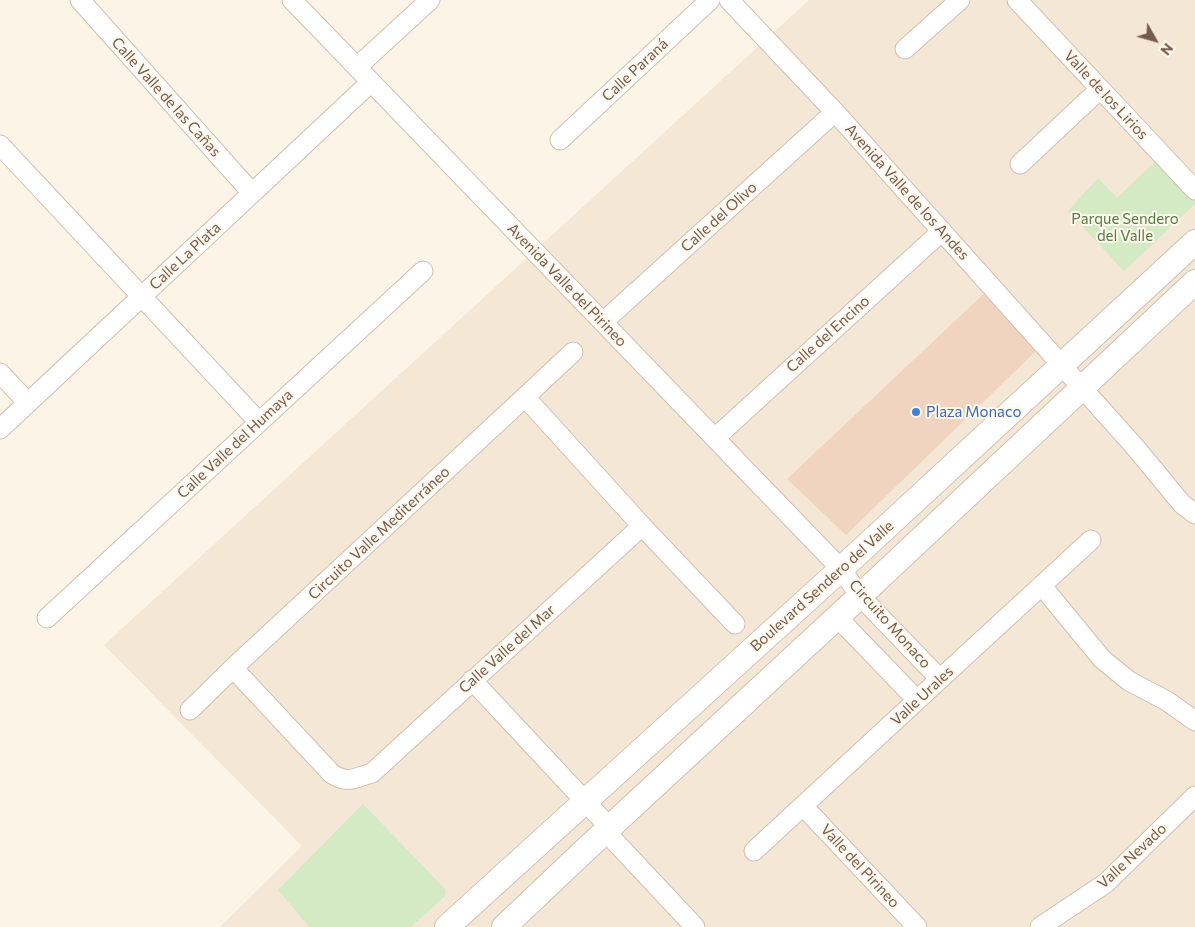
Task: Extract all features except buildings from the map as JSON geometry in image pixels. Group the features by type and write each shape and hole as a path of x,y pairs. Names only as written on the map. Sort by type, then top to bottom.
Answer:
{"street":[{"name":"Calle Valle de las Cañas","path":"80,0 252,193"},
{"name":"Avenida Valle del Pirineo","path":"292,0 841,569"},
{"path":"357,67 430,0"},
{"name":"Calle Paraná","path":"560,140 710,0"},
{"name":"Avenida Valle de los Andes","path":"729,0 835,112 1081,387 1182,504 1195,514"},
{"path":"905,49 960,0"},
{"name":"Valle de los Lirios","path":"1016,0 1195,190"},
{"name":"Calle La Plata","path":"0,429 371,82"},
{"path":"1020,164 1100,89"},
{"name":"Calle del Olivo","path":"604,322 835,112"},
{"path":"0,145 259,422"},
{"name":"Calle del Encino","path":"714,438 942,231"},
{"name":"Boulevard Sendero del Valle","path":"447,927 841,569 1195,242"},
{"name":"Calle Valle del Humaya","path":"48,618 424,271"},
{"name":"Boulevard Sendero del Valle","path":"504,927 1195,282"},
{"name":"Circuito Valle Mediterráneo","path":"190,710 573,352"},
{"path":"0,373 28,403"},
{"path":"525,397 642,526 735,624"},
{"name":"Calle Valle del Mar","path":"233,668 332,774 341,779 352,779 372,773 642,526"},
{"name":"Valle Urales","path":"754,851 1091,540"},
{"name":"Circuito Monaco","path":"841,569 860,596 940,679"},
{"path":"1042,586 1102,659 1129,681 1167,701 1195,721"},
{"name":"Circuito Monaco","path":"837,617 917,700"},
{"path":"472,680 585,801 608,830 695,927"},
{"name":"Valle Nevado","path":"1040,927 1106,883 1195,796"},
{"name":"Valle del Pirineo","path":"803,806 917,927"}],"shaded area":[{"path":"809,0 1195,0 1195,927 220,927 302,846 104,645"}],"green space":[{"name":"Parque Sendero del Valle","path":"1162,155 1195,187 1195,204 1124,271 1068,211 1098,178 1117,198"},
{"path":"363,804 446,890 445,896 411,927 309,927 278,890"}],"place":[{"name":"Plaza Monaco","path":"916,412"}]}
